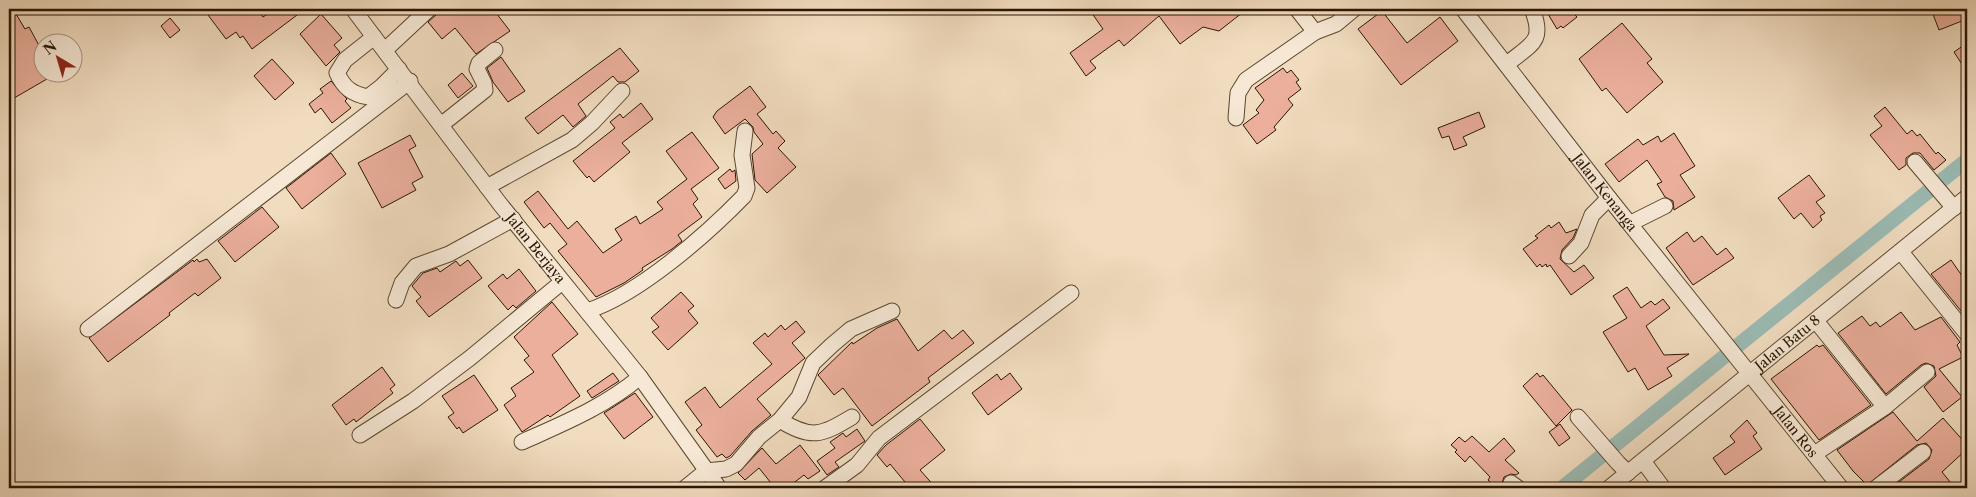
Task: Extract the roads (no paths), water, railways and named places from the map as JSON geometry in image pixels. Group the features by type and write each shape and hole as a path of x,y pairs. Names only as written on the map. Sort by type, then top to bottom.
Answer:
{"street":[{"name":"Jalan Berjaya","path":"353,9 410,81 440,125 487,187 640,377 719,488"},
{"path":"385,50 429,9"},
{"path":"1297,9 1315,32"},
{"path":"1236,118 1238,93 1246,80 1315,32 1336,24 1354,9"},
{"name":"Jalan Kenanga","path":"1463,9 1508,64 1609,198 1631,223 1746,370"},
{"path":"1508,64 1530,45 1537,36 1539,28 1532,9"},
{"path":"374,37 344,60 337,74 341,81 355,94 368,97 381,88 400,68"},
{"path":"440,125 485,90 484,83 477,69 479,63 495,50"},
{"path":"88,329 410,81"},
{"path":"487,187 572,140 592,123 622,91"},
{"path":"587,311 605,306 673,260 706,233 744,196 747,188 742,155 745,131"},
{"path":"1915,162 1949,202"},
{"name":"Jalan Batu 8","path":"1609,488 1623,468 1643,461 1746,370 1816,321 1901,252 1949,202 1967,197"},
{"path":"1569,256 1581,244 1592,215 1609,198"},
{"path":"1631,223 1665,206"},
{"path":"396,300 402,283 416,266 449,254 513,218"},
{"path":"1901,252 1967,334"},
{"path":"360,435 413,401 463,364 562,282"},
{"path":"825,488 857,464 879,438 1071,293"},
{"path":"685,488 706,471 726,469 736,464 759,437 780,420 799,397 813,363 851,329 892,310"},
{"path":"1816,321 1885,407"},
{"name":"Jalan Ros","path":"1746,370 1816,454 1841,488"},
{"path":"1816,454 1885,407 1927,372"},
{"path":"522,442 589,413 618,395 640,377"},
{"path":"780,420 795,430 822,434 852,417"},
{"path":"1578,417 1623,468"},
{"path":"1876,488 1923,452"},
{"path":"1643,461 1663,488"}],"waterway":[{"path":"1562,488 1967,160"}]}
